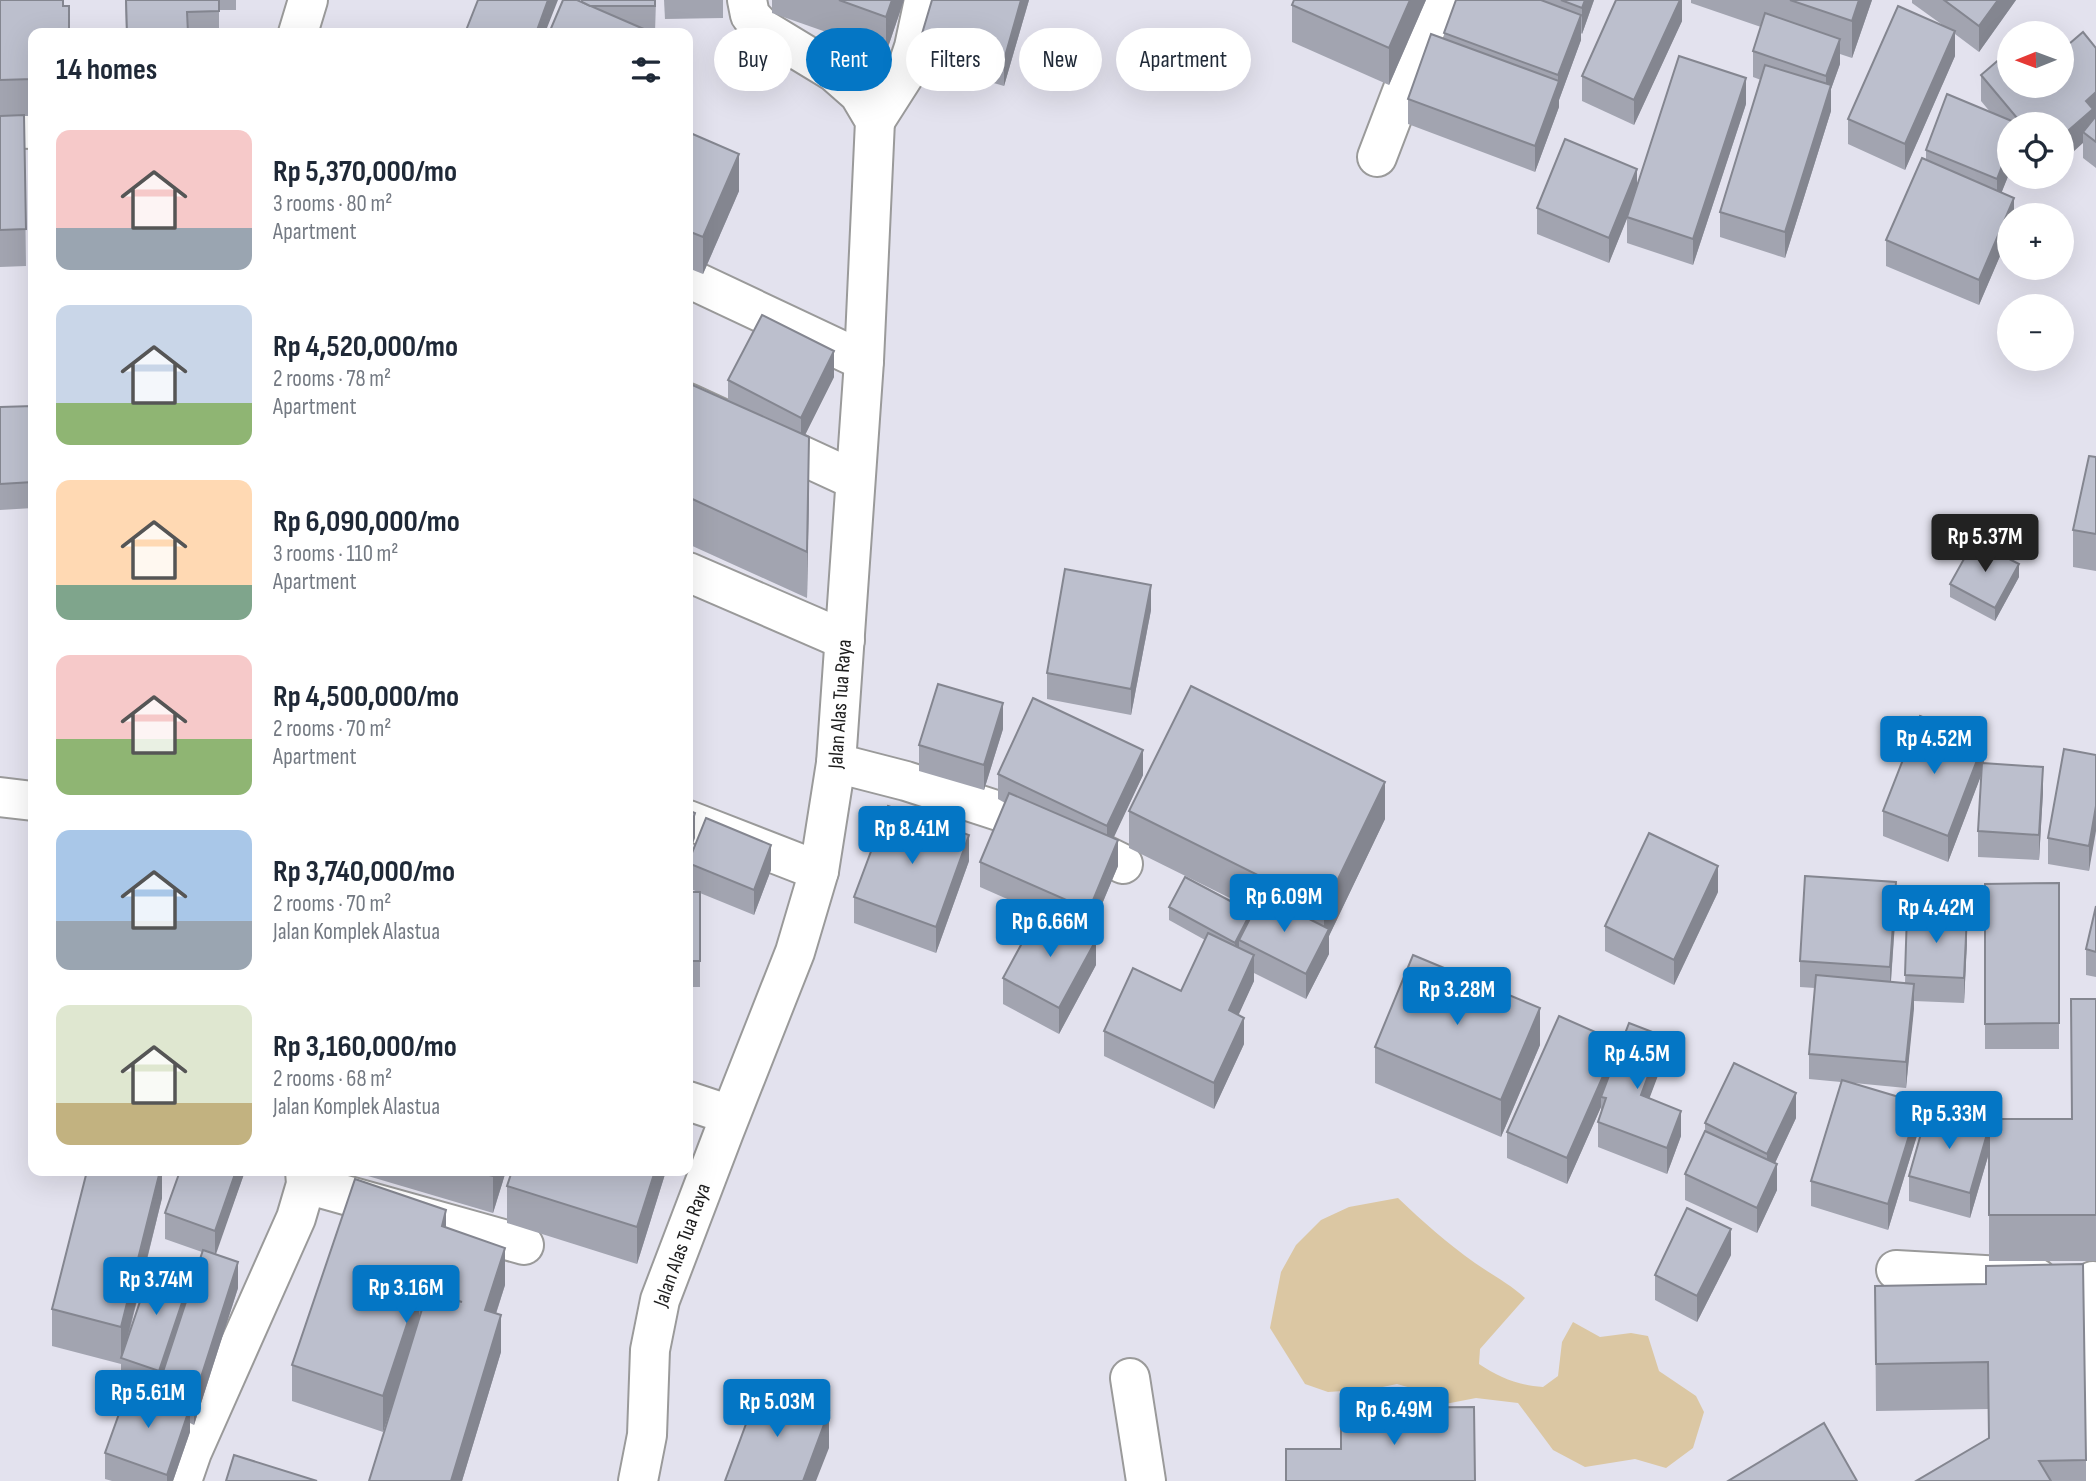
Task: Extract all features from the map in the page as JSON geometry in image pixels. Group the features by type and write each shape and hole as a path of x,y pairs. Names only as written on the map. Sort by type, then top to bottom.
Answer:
{"street":[{"path":"300,28 308,0"},
{"path":"747,0 750,15 763,29 834,72 859,94 875,121 905,74 924,0"},
{"path":"1377,157 1437,0"},
{"name":"Jalan Alas Tua Raya","path":"638,1481 647,1435 650,1350 660,1300 795,953 820,871 836,763 864,361 875,121"},
{"path":"0,128 28,129"},
{"path":"693,280 864,361"},
{"path":"693,404 855,480"},
{"path":"693,574 845,640"},
{"path":"836,763 905,781 1048,827 1124,864"},
{"path":"0,797 28,800"},
{"path":"693,822 820,871"},
{"path":"693,1103 730,1115"},
{"path":"182,1481 192,1452 296,1218 305,1177 524,1245"},
{"path":"1896,1270 2094,1280 2089,1481"},
{"path":"1130,1378 1146,1481"}],"shaded area":[{"path":"1398,1198 1455,1248 1525,1298 1480,1349 1479,1364 1510,1380 1543,1387 1558,1376 1562,1342 1573,1322 1600,1337 1631,1333 1648,1336 1659,1371 1696,1396 1704,1412 1693,1448 1666,1468 1635,1459 1585,1467 1553,1450 1518,1403 1476,1398 1445,1404 1418,1390 1397,1384 1373,1389 1328,1392 1305,1384 1270,1328 1281,1272 1296,1245 1321,1220 1349,1207"}],"building":[{"path":"0,0 63,0 63,6 69,6 69,28 28,28 28,79 0,80"},
{"path":"126,0 219,0 219,11 187,12 188,28 127,28"},
{"path":"478,0 548,0 538,28 467,28"},
{"path":"563,0 577,0 641,28 551,28"},
{"path":"582,0 655,0 655,6 590,6"},
{"path":"839,0 892,0 886,17"},
{"path":"932,0 1021,0 1005,56 1005,28 924,28"},
{"path":"1294,0 1410,0 1389,48 1292,5"},
{"path":"1456,0 1541,0 1581,15 1558,75 1444,33"},
{"path":"1561,0 1585,0 1582,8"},
{"path":"1616,0 1680,0 1634,100 1582,76"},
{"path":"1790,0 1859,0 1852,21"},
{"path":"1944,0 1998,0 1979,26"},
{"path":"1898,6 1955,31 1905,144 1848,119"},
{"path":"1765,13 1840,39 1826,76 1753,51"},
{"path":"2083,32 2096,48 2096,92 2086,101 2093,109 2074,126 2074,112 2012,112 2000,98 2074,98 2074,40"},
{"path":"1431,34 1559,81 1535,146 1408,99"},
{"path":"1679,56 1746,78 1693,239 1627,217"},
{"path":"1997,61 1997,94 1981,75"},
{"path":"1765,65 1831,85 1785,232 1720,212"},
{"path":"1947,94 1997,115 1997,179 1926,150"},
{"path":"24,115 26,229 0,230 0,116"},
{"path":"2096,116 2096,142 2083,132"},
{"path":"693,134 739,154 703,237 693,233"},
{"path":"1565,139 1637,169 1609,238 1537,208"},
{"path":"1922,158 2014,198 2012,203 1997,203 1997,238 1979,280 1886,240"},
{"path":"762,315 834,351 801,418 728,380"},
{"path":"693,385 809,437 807,552 693,499"},
{"path":"28,406 28,482 0,484 0,407"},
{"path":"2089,456 2096,457 2096,534 2073,530"},
{"path":"1974,541 2019,564 1995,608 1950,584"},
{"path":"1065,569 1151,585 1131,689 1047,673"},
{"path":"938,684 1003,703 984,765 919,745"},
{"path":"1191,686 1385,782 1324,908 1129,811"},
{"path":"1033,698 1143,750 1107,826 998,774"},
{"path":"1920,716 1984,742 1948,836 1883,811"},
{"path":"2064,749 2096,755 2096,806 2089,846 2048,838"},
{"path":"1982,763 2043,767 2039,835 1978,831"},
{"path":"1009,793 1118,840 1089,910 980,862"},
{"path":"888,806 969,835 936,927 854,897"},
{"path":"706,818 771,845 754,890 693,865 693,850"},
{"path":"1649,833 1718,866 1674,960 1605,926"},
{"path":"1805,876 1896,882 1890,967 1800,961"},
{"path":"1185,877 1251,912 1235,943 1169,907"},
{"path":"2059,883 2059,1023 1985,1024 1985,884"},
{"path":"693,892 700,892 700,961 693,961"},
{"path":"1262,895 1329,929 1306,974 1239,940"},
{"path":"2096,906 2096,952 2086,949"},
{"path":"1040,910 1096,940 1059,1008 1003,978"},
{"path":"1907,913 1967,915 1964,978 1905,975"},
{"path":"1208,933 1254,955 1229,1010 1244,1018 1214,1083 1104,1031 1133,968 1181,991"},
{"path":"1413,955 1540,1008 1501,1100 1375,1047"},
{"path":"1816,975 1914,984 1906,1062 1809,1054"},
{"path":"2071,999 2096,999 2096,1215 1989,1215 1989,1119 2072,1119"},
{"path":"1559,1016 1618,1042 1567,1158 1507,1132"},
{"path":"1629,1023 1663,1036 1641,1095 1681,1111 1667,1148 1598,1122 1606,1098 1601,1097"},
{"path":"1734,1063 1796,1093 1767,1154 1705,1123"},
{"path":"1842,1080 1919,1103 1888,1204 1811,1181"},
{"path":"1928,1109 1989,1127 1970,1193 1909,1176"},
{"path":"1705,1131 1777,1164 1757,1208 1685,1174"},
{"path":"86,1176 159,1176 121,1327 52,1309"},
{"path":"178,1176 234,1176 215,1231 165,1213"},
{"path":"510,1176 653,1176 637,1227 507,1186"},
{"path":"355,1179 446,1210 442,1226 505,1248 485,1310 501,1315 451,1481 369,1481 427,1293 462,1302 419,1288 383,1396 292,1365"},
{"path":"1687,1208 1731,1229 1697,1296 1655,1275"},
{"path":"203,1250 238,1262 194,1399 158,1387"},
{"path":"153,1263 191,1276 159,1371 121,1358"},
{"path":"2083,1264 2086,1460 2039,1461 2051,1481 1916,1481 1989,1438 1988,1362 1876,1364 1875,1286 1986,1284 1986,1266"},
{"path":"129,1386 190,1407 167,1475 105,1453"},
{"path":"760,1386 829,1411 803,1481 725,1481"},
{"path":"1474,1407 1475,1481 1286,1481 1286,1449 1341,1449 1341,1408"},
{"path":"1824,1423 1857,1481 1728,1481"},
{"path":"234,1455 317,1481 226,1481"}]}
